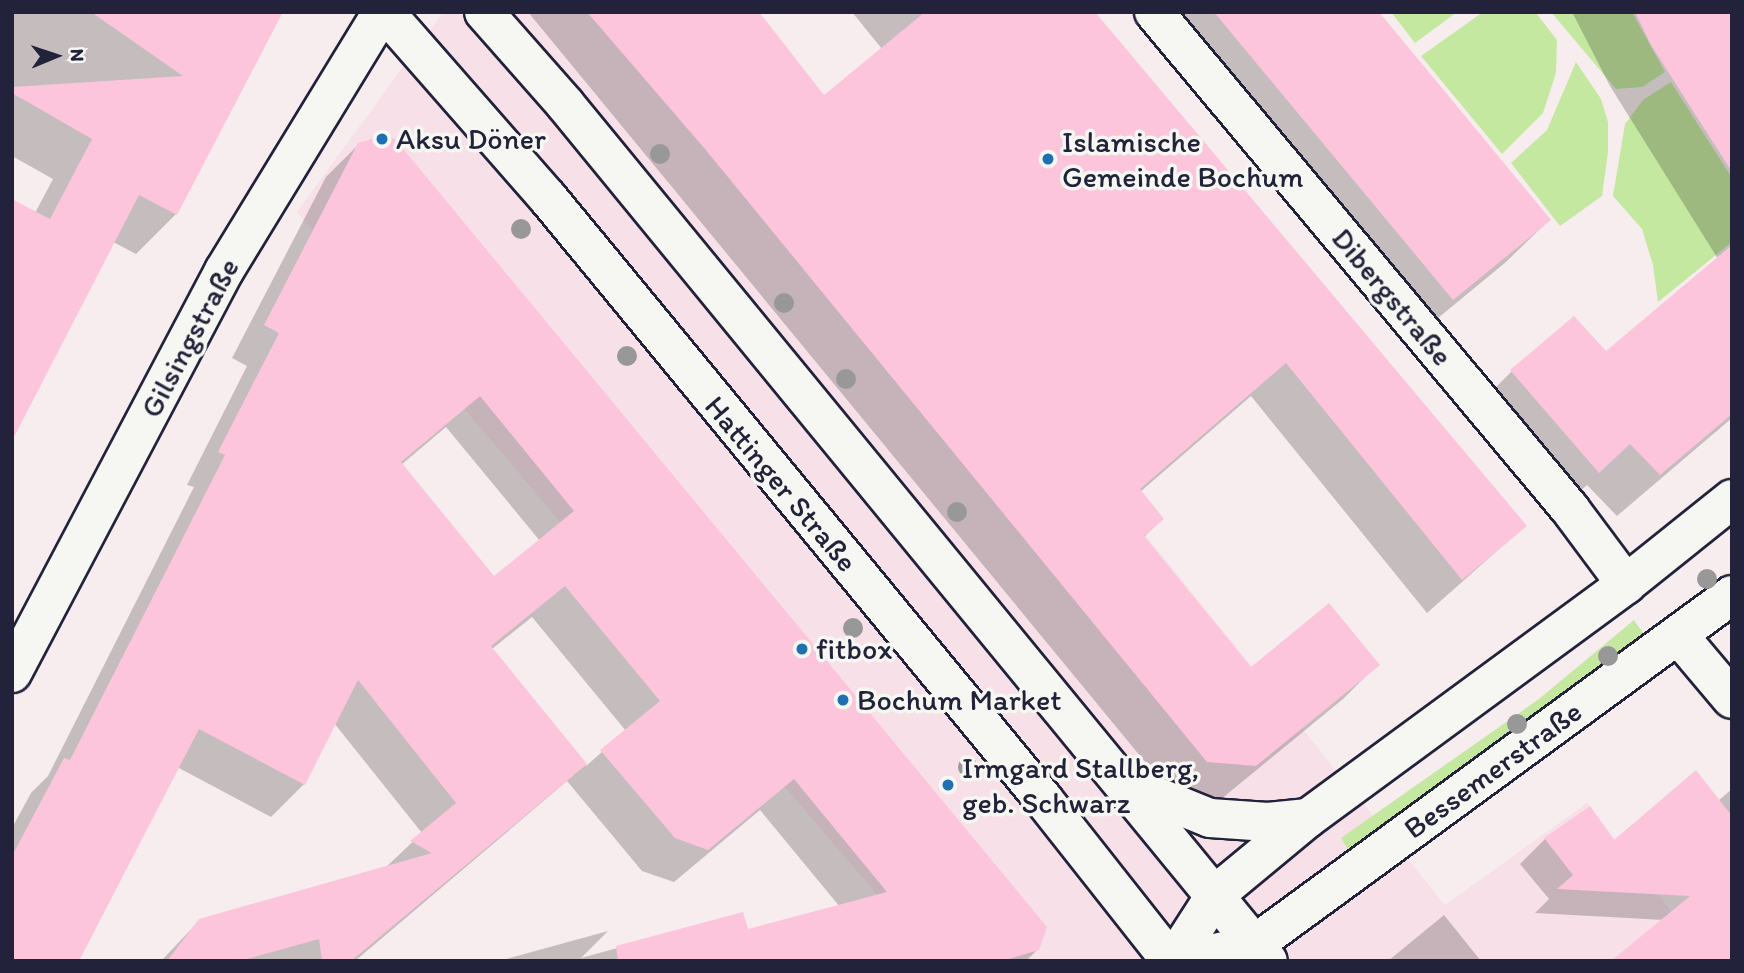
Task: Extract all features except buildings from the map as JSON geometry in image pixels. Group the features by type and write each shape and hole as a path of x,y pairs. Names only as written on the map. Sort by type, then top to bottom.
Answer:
{"street":[{"name":"Gilsingstraße","path":"12,673 224,271 384,12"},
{"name":"Hattinger Straße","path":"384,12 548,198 1043,799 1172,961 1216,894"},
{"path":"484,12 565,104 1127,785 1261,952"},
{"name":"Dibergstraße","path":"1154,12 1570,509 1626,584"},
{"path":"1216,894 1308,818 1626,584 1732,499"},
{"name":"Bessemerstraße","path":"1261,952 1732,595"},
{"path":"1679,636 1732,699"},
{"path":"1127,785 1210,818 1268,822 1308,818"},
{"path":"1179,961 1261,952"}],"shaded area":[{"path":"443,12 722,12 1445,905 1587,803 1710,961 933,961 297,212"}],"green space":[{"path":"1391,12 1457,12 1415,43"},
{"path":"1483,12 1536,13 1557,40 1556,73 1543,113 1502,154 1421,56"},
{"path":"1551,12 1632,12 1665,72 1642,87 1616,89"},
{"path":"1576,62 1601,99 1608,122 1608,152 1602,196 1560,226 1511,163 1547,130"},
{"path":"1671,82 1732,178 1732,242 1658,302 1653,265 1642,229 1613,196 1625,124 1643,100"},
{"path":"1634,620 1647,639 1349,851 1341,838 1539,699"}],"place":[{"name":"Aksu Döner","path":"382,139"},
{"name":"Islamische Gemeinde Bochum","path":"1048,159"},
{"name":"fitbox","path":"802,649"},
{"name":"Bochum Market","path":"843,700"},
{"name":"Irmgard Stallberg, geb. Schwarz","path":"948,785"}]}
